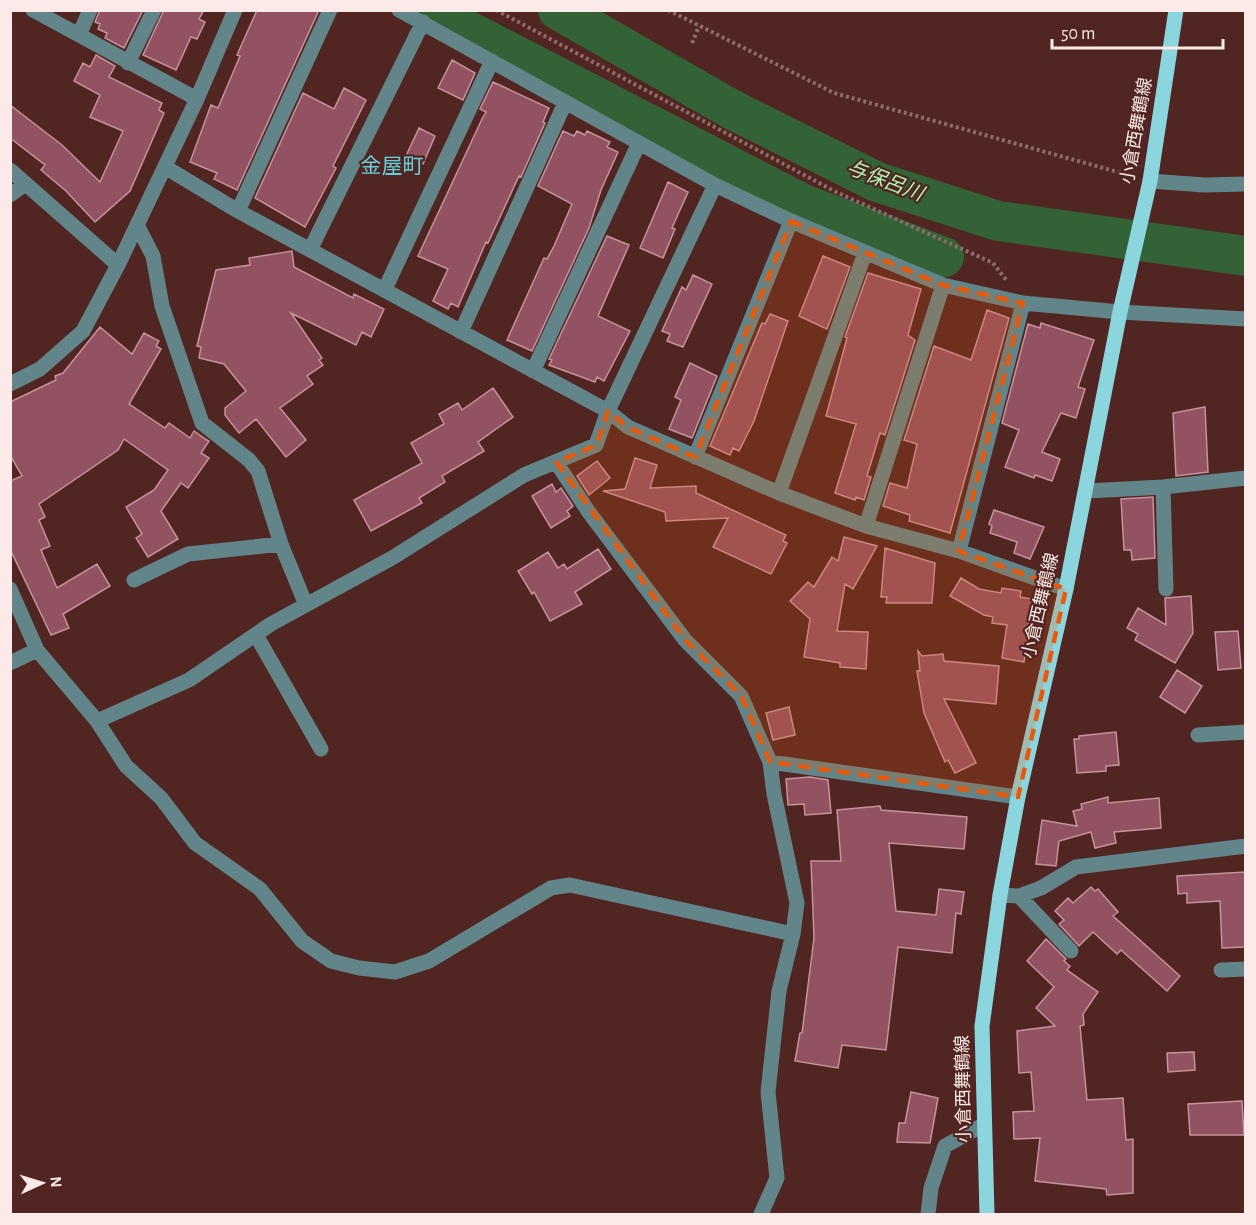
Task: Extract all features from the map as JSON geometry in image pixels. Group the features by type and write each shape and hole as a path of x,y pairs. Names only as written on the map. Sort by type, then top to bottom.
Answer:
{"main road":[{"name":"小倉西舞鶴線","path":"987,1215 982,1026 999,894 1018,797 1087,490 1120,312 1148,188 1176,10"}],"street":[{"path":"33,10 197,99"},
{"path":"79,35 90,10"},
{"path":"128,63 154,10"},
{"path":"10,384 40,369 83,331 165,167 235,10"},
{"path":"238,211 330,10"},
{"path":"399,10 715,185 791,221 943,285 1023,303 1245,320"},
{"path":"310,250 423,22"},
{"path":"385,290 492,61"},
{"path":"461,332 565,102"},
{"path":"533,371 639,143"},
{"path":"165,167 238,211 608,411 628,427 779,494 866,526 959,551 1066,588"},
{"path":"10,170 118,265"},
{"path":"10,195 25,184"},
{"path":"1148,188 1245,184"},
{"path":"97,722 189,680 270,624 392,558 524,475 596,445 608,411 715,185"},
{"path":"695,457 791,221"},
{"path":"137,225 153,256 162,306 202,423 249,460 258,471 281,543 306,605"},
{"path":"779,494 865,253"},
{"path":"866,526 943,285"},
{"path":"959,551 1023,303"},
{"path":"556,462 588,511 685,640 741,696 770,762 774,794 797,903 793,934 779,991 768,1092 777,1179 761,1215"},
{"path":"1087,490 1163,487 1245,478"},
{"path":"1163,487 1166,589"},
{"path":"134,580 188,554 281,543"},
{"path":"10,589 37,650 97,722 126,766 161,798 195,843 260,889 302,940 331,962 395,972 429,961 551,888 570,885 793,934"},
{"path":"256,635 321,749"},
{"path":"10,663 37,650"},
{"path":"1198,735 1245,732"},
{"path":"770,762 1018,797"},
{"path":"999,894 1019,896 1041,888 1076,867 1245,846"},
{"path":"1019,896 1071,951"},
{"path":"1221,970 1245,969"},
{"path":"928,1215 931,1188 945,1146 983,1125"}],"path":[{"path":"496,10 836,192 993,263 1023,303"},
{"path":"668,10 834,93 1148,188"},
{"path":"692,43 699,26"}],"highlighted area":[{"path":"791,221 943,285 1023,303 959,551 1066,589 1018,797 770,762 741,696 685,640 556,462 596,445 608,411 628,427 695,457"}],"building":[{"path":"100,10 143,10 124,48 105,38 107,33 98,29 100,24 95,22"},
{"path":"164,10 204,10 199,19 205,22 197,39 191,37 176,70 143,55"},
{"path":"257,10 319,10 237,190 214,179 217,173 190,162 211,105 218,108 240,56 237,55"},
{"path":"96,55 115,66 109,77 162,103 159,110 164,113 130,191 95,222 66,191 41,170 45,165 10,138 10,105 62,145 100,182 123,131 90,117 100,95 74,81 83,63 90,67"},
{"path":"452,60 475,73 463,100 438,88"},
{"path":"493,82 549,108 543,122 545,123 521,177 519,176 488,243 486,242 458,307 451,303 448,309 433,301 448,269 418,256 486,112 480,109"},
{"path":"344,88 366,100 333,166 336,168 305,227 255,198 303,93 334,109"},
{"path":"419,128 435,136 423,164 406,156"},
{"path":"563,131 574,136 577,131 585,135 587,131 610,142 607,147 618,152 601,190 589,228 532,351 507,340 544,258 547,259 554,246 572,204 538,186"},
{"path":"668,182 688,192 672,228 675,229 663,258 640,248"},
{"path":"607,236 629,245 598,316 630,331 604,381 597,377 595,382 549,365 552,360 549,359"},
{"path":"292,251 294,267 353,298 354,294 384,309 371,337 362,332 356,345 291,313 322,358 319,360 323,365 307,376 313,384 280,408 306,440 286,457 256,419 239,433 225,415 225,408 246,391 224,364 199,358 201,347 197,346 216,270 250,265 249,258"},
{"path":"823,256 850,267 827,329 799,316"},
{"path":"868,273 921,289 908,335 915,340 885,435 880,433 867,476 871,477 864,500 856,497 855,500 835,493 856,424 826,416 847,338 845,337"},
{"path":"693,275 712,284 683,347 667,341 670,334 662,331 682,287 686,290"},
{"path":"987,310 1009,318 950,533 909,521 910,515 883,506 890,483 907,488 917,444 904,440 934,346 971,360"},
{"path":"770,314 788,321 754,421 739,451 733,448 730,455 710,446 762,323 765,324"},
{"path":"1041,323 1094,340 1078,387 1085,389 1076,418 1061,413 1042,452 1060,459 1052,481 1035,475 1034,478 1005,467 1019,430 1002,423 1028,324 1040,328"},
{"path":"100,327 132,354 144,333 159,341 156,346 161,349 129,404 165,428 169,423 190,438 194,431 209,441 201,453 209,458 188,488 181,483 161,511 178,539 148,557 136,538 142,534 126,507 154,490 168,470 124,439 118,450 39,504 45,517 39,520 50,546 41,550 57,588 97,564 110,586 63,614 69,628 51,635 10,549 10,481 22,476 10,455 10,402 56,380 55,376 63,373"},
{"path":"690,363 717,376 692,438 669,429 681,400 675,397"},
{"path":"493,388 513,417 478,442 484,451 442,476 445,482 419,498 422,503 371,531 354,500 422,463 411,443 444,424 439,414 458,403 462,410"},
{"path":"1205,407 1208,472 1176,476 1173,413"},
{"path":"635,458 657,465 650,488 696,486 696,493 786,535 783,541 787,543 771,574 713,547 728,518 666,521 665,512 603,491 625,489"},
{"path":"597,461 610,478 589,495 577,476"},
{"path":"552,484 556,492 561,488 573,506 567,511 570,516 551,528 532,496"},
{"path":"1153,497 1155,558 1132,560 1131,550 1124,550 1121,499"},
{"path":"994,510 1044,527 1030,559 1014,553 1017,542 990,533 992,526 989,524"},
{"path":"844,537 877,546 853,589 845,584 837,631 868,632 866,669 840,667 840,663 804,657 810,619 790,601 808,582 814,587 832,557 838,561"},
{"path":"885,548 935,563 932,603 886,603 887,597 881,597"},
{"path":"598,549 611,569 575,592 582,604 550,621 534,592 532,594 518,571 548,552 558,568 564,564 567,569"},
{"path":"961,578 979,589 1001,593 1002,588 1021,591 1020,597 1032,599 1024,662 1002,658 1007,625 992,623 993,617 984,615 950,596"},
{"path":"1191,596 1193,633 1175,663 1135,640 1138,634 1127,628 1138,608 1166,625 1165,598"},
{"path":"1238,631 1241,668 1218,670 1215,632"},
{"path":"918,651 922,656 943,654 944,661 999,666 996,704 944,699 976,763 955,773 948,760 945,762 924,713 917,671 920,671"},
{"path":"1177,670 1202,686 1185,713 1160,697"},
{"path":"789,707 795,735 773,740 766,713"},
{"path":"1116,732 1119,765 1106,766 1106,771 1077,773 1074,739 1079,739 1079,736"},
{"path":"810,777 828,780 831,813 805,815 804,804 788,805 786,779"},
{"path":"1108,797 1108,803 1159,798 1161,828 1114,832 1116,843 1095,848 1091,832 1059,841 1056,866 1036,864 1042,820 1077,826 1073,811 1082,809 1081,804"},
{"path":"880,806 881,810 967,817 964,849 889,843 896,911 936,915 939,889 964,892 961,914 956,913 952,953 898,947 886,1050 842,1045 838,1068 795,1061 800,1033 802,1033 814,938 811,861 841,861 837,810"},
{"path":"1245,872 1245,947 1222,948 1220,901 1187,903 1187,893 1178,894 1177,876"},
{"path":"1091,887 1095,891 1098,889 1118,912 1113,916 1180,976 1167,991 1121,950 1117,954 1093,932 1079,946 1059,924 1064,920 1055,911 1068,898 1073,903"},
{"path":"1046,939 1066,959 1064,961 1070,966 1067,970 1098,992 1083,1014 1084,1025 1080,1026 1087,1100 1123,1098 1126,1140 1133,1139 1133,1193 1107,1195 1106,1189 1035,1181 1040,1138 1014,1139 1013,1112 1034,1111 1031,1072 1019,1073 1017,1031 1055,1026 1036,1008 1054,987 1027,961"},
{"path":"1194,1052 1195,1070 1168,1072 1167,1053"},
{"path":"911,1092 938,1098 930,1143 897,1142 899,1123 905,1123"},
{"path":"1242,1101 1244,1135 1190,1135 1188,1104"}],"waterway":[{"path":"428,10 803,204 944,257"},
{"name":"与保呂川","path":"558,10 731,109 877,182 998,221 1246,256"}],"district":[{"name":"金屋町","path":"392,166"}]}
